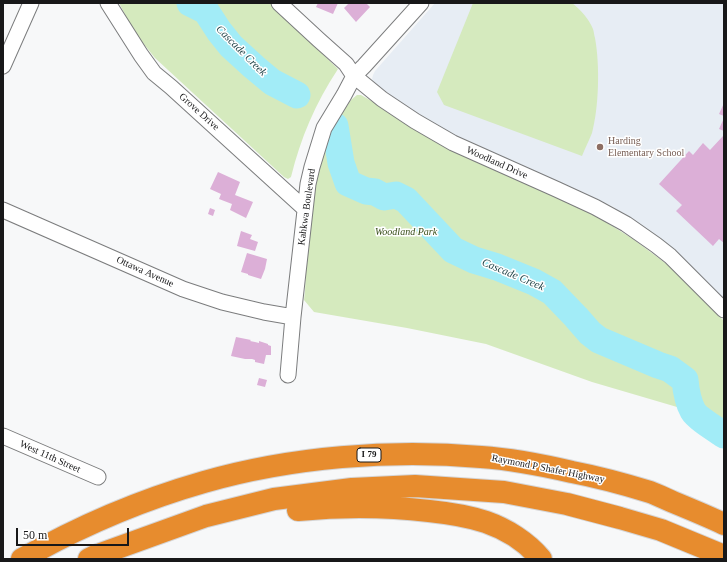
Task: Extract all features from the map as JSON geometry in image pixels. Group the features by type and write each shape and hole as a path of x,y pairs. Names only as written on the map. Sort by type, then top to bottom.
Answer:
{"highway":[{"name":"Raymond P Shafer Highway","path":"22,559 47,545 103,518 152,499 205,482 252,470 354,456 404,454 444,455 482,457 529,463 603,479 651,492 724,524"},
{"path":"89,559 206,516 274,499 352,489 415,486 504,492 567,504 661,530 724,556"},
{"path":"132,542 265,514 316,508 380,507 445,513 485,522 514,536 527,545 541,559"}],"street":[{"path":"3,66 31,3"},
{"name":"Grove Drive","path":"108,3 154,73 305,209"},
{"name":"Woodland Drive","path":"279,3 346,64 354,76 389,104 453,143 563,192 626,224 670,256 724,310"},
{"name":"Kahkwa Boulevard","path":"288,375 308,184 324,128 354,76 421,3"},
{"name":"Ottawa Avenue","path":"3,210 183,289 222,302 259,311 294,317"},
{"name":"West 11th Street","path":"3,436 98,477"}],"shaded area":[{"name":"Harding Elementary School","path":"435,3 724,3 724,300 617,212 614,207 457,138 373,83 372,79 375,71"}],"green space":[{"path":"119,3 270,3 338,69 322,95 304,134 291,177 288,179 284,177 155,58 135,33"},
{"path":"473,3 572,3 587,18 593,29 597,49 598,86 592,133 582,156 444,105 437,92"},
{"name":"Woodland Park","path":"357,95 361,95 454,150 601,219 633,239 676,271 724,321 724,435 694,412 592,382 486,344 407,328 314,312 304,300 315,185 319,164 328,139 338,119 351,100"}],"building":[{"path":"318,3 338,3 333,14 316,7"},
{"path":"349,3 366,3 370,7 356,22 344,8"},
{"path":"724,103 724,116 719,114"},
{"path":"724,118 724,131 719,129"},
{"name":"Harding Elementary School","path":"723,136 724,243 719,239 713,246 676,211 682,205 659,184 689,151 693,155 703,143 710,150"},
{"path":"218,172 240,182 235,195 253,202 246,218 230,210 232,204 219,199 221,194 210,189"},
{"path":"210,208 215,210 213,216 208,214"},
{"path":"241,231 252,235 250,239 258,242 255,251 237,246"},
{"path":"247,253 267,259 261,279 241,272"},
{"path":"236,337 268,344 271,346 271,355 266,355 264,364 255,362 255,360 252,359 231,356"},
{"path":"259,378 267,380 265,387 257,385"}],"waterway":[{"name":"Cascade Creek","path":"190,3 206,11 231,46 254,67 272,82 297,95"},
{"name":"Cascade Creek","path":"335,126 341,163 348,183 366,191 375,192 384,197 396,195 406,200 453,250 474,260 497,267 534,282 552,292 590,333 599,340 670,369 685,380 691,408 695,414 724,435"}],"place":[{"name":"Harding Elementary School","path":"600,147"}]}
